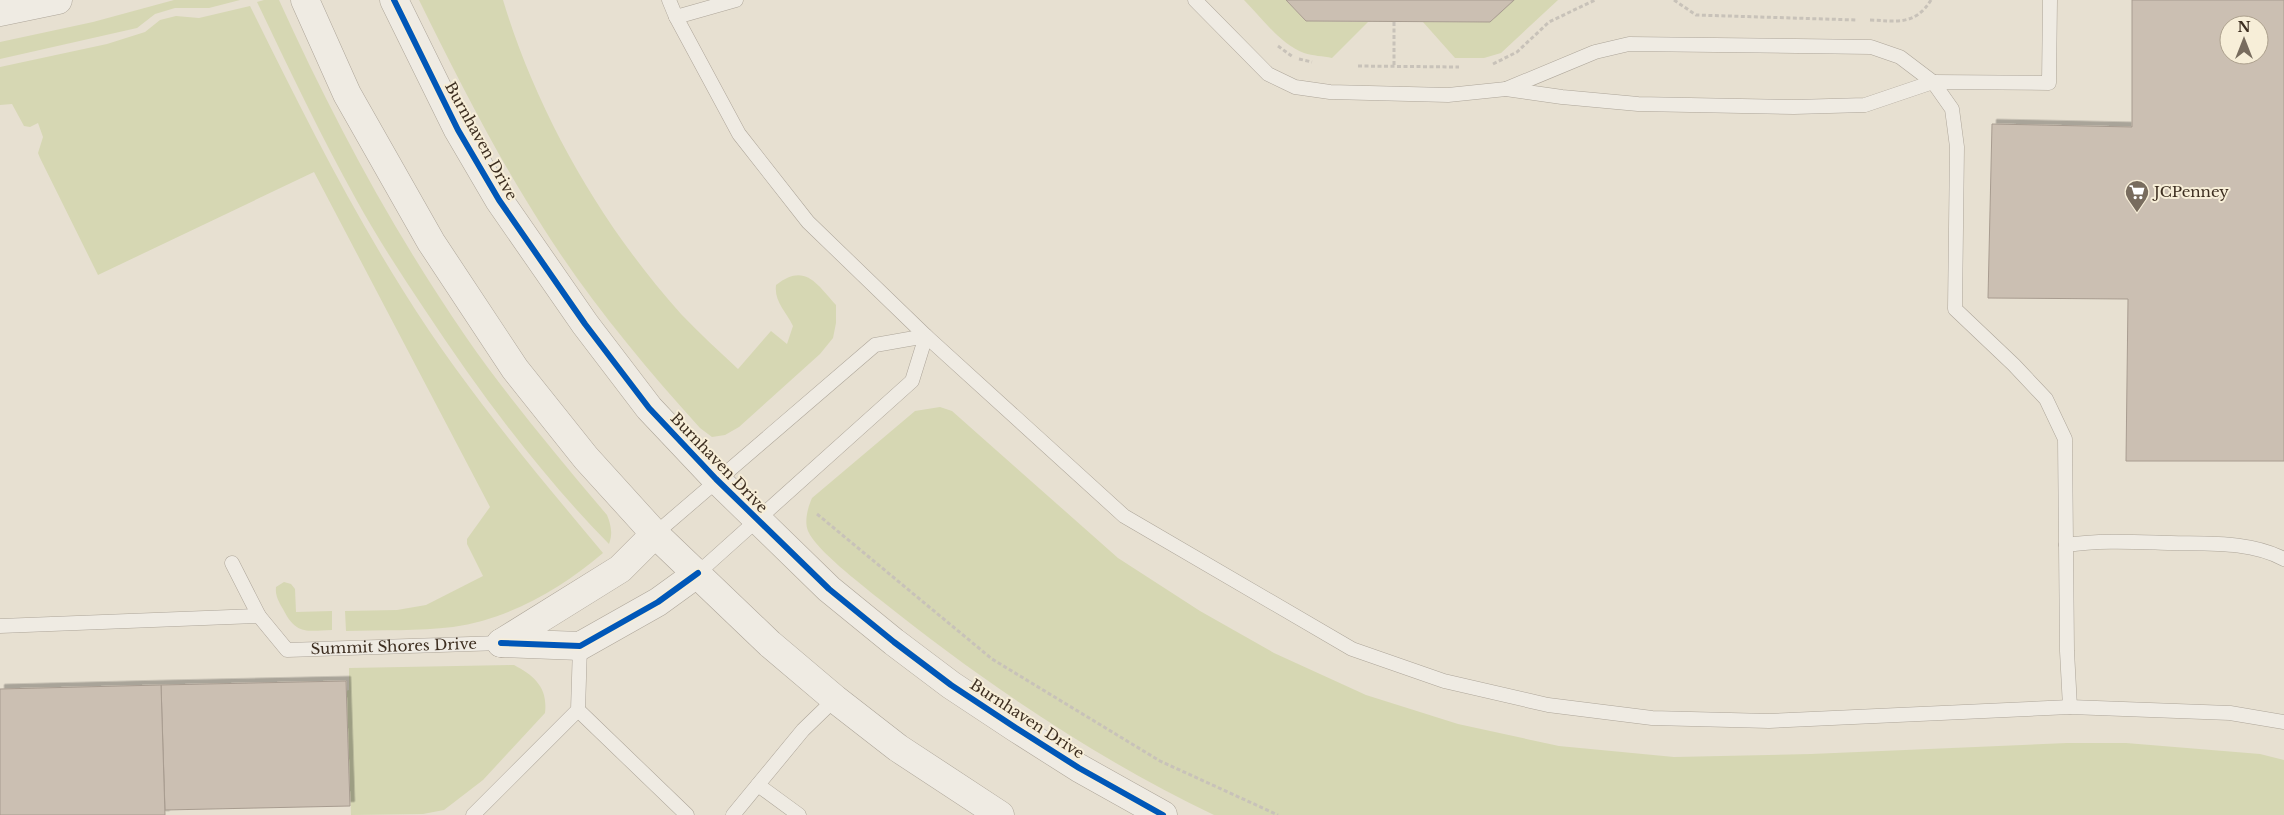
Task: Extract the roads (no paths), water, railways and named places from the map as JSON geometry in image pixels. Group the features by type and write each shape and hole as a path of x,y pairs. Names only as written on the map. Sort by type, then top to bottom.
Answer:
{"street":[{"path":"0,12 58,0"},
{"path":"305,0 347,94 430,242 515,369 586,458 654,534 698,573 770,644 898,748 1000,815"},
{"name":"Burnhaven Drive","path":"394,0 458,130 499,200 585,324 649,408 716,479 829,590 951,685 1079,768 1162,815"},
{"path":"501,643 620,569 654,534"},
{"path":"580,646 658,602 698,573"},
{"name":"Summit Shores Drive","path":"501,643 580,646"}],"lane":[{"path":"669,0 676,17 739,134 808,222 926,336 1124,516 1352,649 1444,681 1548,705 1652,718 1769,721 2070,708 2230,712 2284,722"},
{"path":"676,17 736,0"},
{"path":"1195,0 1268,74 1295,87 1330,92 1448,95 1506,89 1562,97 1638,104 1794,107 1865,105 1933,82 2049,83 2050,0"},
{"path":"1506,89 1595,52 1629,44 1871,47 1900,56 1933,82 1952,109 1957,147 1955,309 2014,365 2046,399 2065,439 2067,651 2070,708"},
{"path":"654,534 875,344 926,336"},
{"path":"698,573 912,381 926,336"},
{"path":"2066,545 2103,540 2232,544 2269,551 2284,559"},
{"path":"0,626 259,616 232,563"},
{"name":"Summit Shores Drive","path":"259,616 287,650 501,643"},
{"path":"472,815 578,710 580,646"},
{"path":"734,815 803,730 835,698"},
{"path":"578,710 687,815"},
{"path":"758,785 799,815"}],"place":[{"name":"JCPenney","path":"2137,213"}]}
